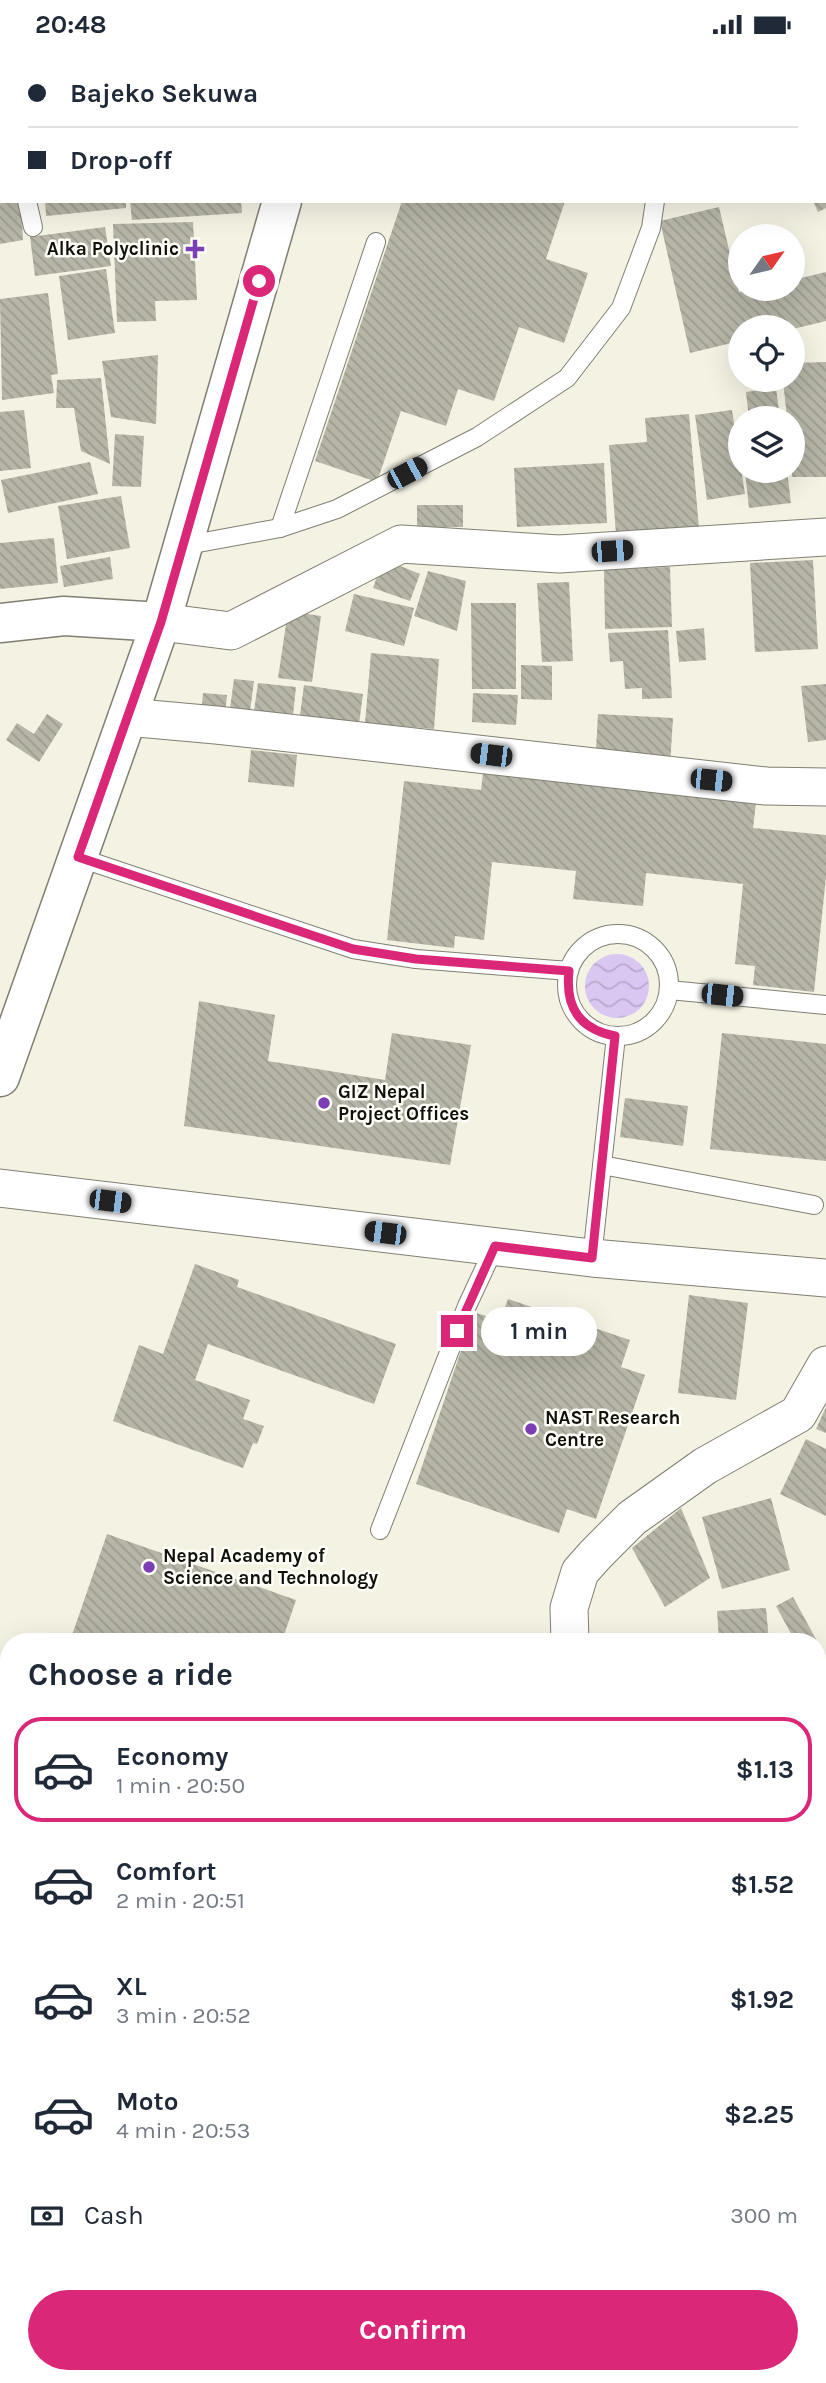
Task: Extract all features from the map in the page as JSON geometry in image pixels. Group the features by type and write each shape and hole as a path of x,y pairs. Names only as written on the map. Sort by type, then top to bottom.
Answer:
{"main road":[{"path":"0,1077 161,622 281,203"},
{"path":"0,623 64,616 161,622"}],"street":[{"path":"161,622 231,631 401,544 559,554 826,537"},
{"path":"127,717 766,786 826,787"},
{"path":"0,1188 592,1258 826,1279"},
{"path":"570,1633 569,1608 580,1572 596,1554 632,1518 705,1466 798,1414 826,1365"}],"lane":[{"path":"27,203 33,227"},
{"path":"182,546 280,528 337,509 477,436 567,378 621,308 651,228 656,203"},
{"path":"280,528 376,242"},
{"path":"78,857 353,949 416,959 569,971"},
{"path":"619,934 635,937 650,945 662,957 668,973 666,1005 646,1029 631,1035 600,1033 587,1026 577,1015 570,1001 569,971 576,956 603,936 619,934"},
{"path":"669,990 826,1005"},
{"path":"592,1258 615,1036"},
{"path":"602,1165 814,1205"},
{"path":"380,1530 467,1306 495,1246"}],"water":[{"path":"617,954 635,960 643,968 649,986 643,1004 635,1012 617,1018 599,1012 591,1004 585,986 591,968 599,960"}],"building":[{"path":"0,203 21,203 23,240 0,244"},
{"path":"45,203 126,203 126,208 46,216"},
{"path":"130,203 241,203 242,213 132,220"},
{"path":"401,203 564,203 546,259 588,273 564,343 519,327 494,401 458,389 446,426 401,411 377,482 315,461"},
{"path":"814,203 826,203 826,208 818,212"},
{"path":"719,207 728,245 728,301 805,301 805,277 826,272 826,321 805,326 805,315 728,315 728,344 690,353 660,221"},
{"path":"193,222 197,300 155,301 156,321 117,322 113,224"},
{"path":"105,227 111,266 35,276 30,237"},
{"path":"106,269 115,333 68,340 59,276"},
{"path":"48,293 58,374 51,375 54,393 2,400 0,299"},
{"path":"158,355 156,424 111,417 102,361"},
{"path":"826,362 826,477 805,477 805,406 786,406 784,392 805,392 805,363"},
{"path":"101,378 110,464 81,451 74,408 56,408 57,380"},
{"path":"746,392 777,392 778,406 748,406"},
{"path":"24,410 31,468 0,471 0,412"},
{"path":"728,411 728,483 743,483 745,494 707,500 695,415"},
{"path":"689,414 699,528 616,534 609,445 647,442 645,418"},
{"path":"115,434 144,436 141,487 112,486"},
{"path":"90,462 98,494 8,513 1,480"},
{"path":"604,463 607,523 517,527 514,468"},
{"path":"746,483 788,483 791,503 749,508"},
{"path":"121,496 130,548 67,559 58,506"},
{"path":"417,505 463,505 463,527 417,527"},
{"path":"54,538 58,583 0,589 0,543"},
{"path":"110,557 113,579 64,587 60,566"},
{"path":"383,559 420,574 410,601 373,588"},
{"path":"813,560 818,649 755,652 750,563"},
{"path":"670,567 672,627 605,629 604,569"},
{"path":"428,571 466,581 457,631 414,616"},
{"path":"569,582 573,661 542,662 537,583"},
{"path":"354,594 414,608 404,646 345,631"},
{"path":"471,603 516,603 516,689 472,689"},
{"path":"288,611 321,616 312,682 278,678"},
{"path":"704,628 706,660 679,662 676,631"},
{"path":"668,630 672,698 642,699 642,688 625,689 623,661 610,662 608,633"},
{"path":"371,653 439,659 434,729 365,723"},
{"path":"521,665 552,666 552,700 521,699"},
{"path":"234,679 254,681 249,719 229,716"},
{"path":"258,683 296,687 292,724 253,718"},
{"path":"826,684 826,740 808,742 801,686"},
{"path":"304,685 363,694 359,724 300,715"},
{"path":"203,693 227,695 224,722 201,719"},
{"path":"473,693 518,695 516,725 472,722"},
{"path":"47,714 63,724 39,762 6,740 17,723 34,734"},
{"path":"598,714 673,718 670,766 596,750"},
{"path":"251,750 297,755 294,787 248,782"},
{"path":"483,773 756,803 753,828 826,835 826,877 814,992 753,985 755,966 735,964 743,884 646,873 643,906 573,899 576,871 492,862 484,940 455,936 454,948 387,940 404,781 481,790"},
{"name":"GIZ Nepal Project Offices","path":"199,1001 275,1015 268,1061 385,1080 392,1033 471,1045 450,1165 184,1126"},
{"path":"722,1033 826,1044 826,1161 710,1149"},
{"path":"625,1098 688,1106 683,1146 620,1137"},
{"path":"195,1264 239,1280 237,1287 396,1344 374,1404 208,1344 195,1380 250,1400 243,1419 264,1426 257,1444 253,1443 243,1468 113,1421 139,1345 163,1354"},
{"path":"689,1295 748,1303 736,1400 678,1393"},
{"name":"NAST Research Centre","path":"508,1299 630,1340 621,1367 645,1375 596,1519 567,1509 559,1533 416,1484 474,1312 500,1321"},
{"path":"826,1407 826,1433 816,1429"},
{"path":"806,1439 826,1449 826,1516 780,1494"},
{"path":"771,1498 790,1570 722,1589 702,1517"},
{"path":"681,1508 710,1578 665,1607 632,1548"},
{"name":"Nepal Academy of Science and Technology","path":"107,1534 296,1600 285,1633 73,1633"},
{"path":"793,1597 813,1633 791,1633 776,1606"},
{"path":"766,1608 768,1633 718,1633 717,1611"}],"place":[{"name":"Alka Polyclinic","path":"195,249"},
{"name":"GIZ Nepal Project Offices","path":"324,1103"},
{"name":"NAST Research Centre","path":"531,1429"},
{"name":"Nepal Academy of Science and Technology","path":"149,1567"}],"route":[{"path":"259,281 161,622 78,857 353,949 416,959 569,971 570,1001 577,1015 587,1026 600,1033 615,1036 592,1258 495,1246 457,1331"}]}
